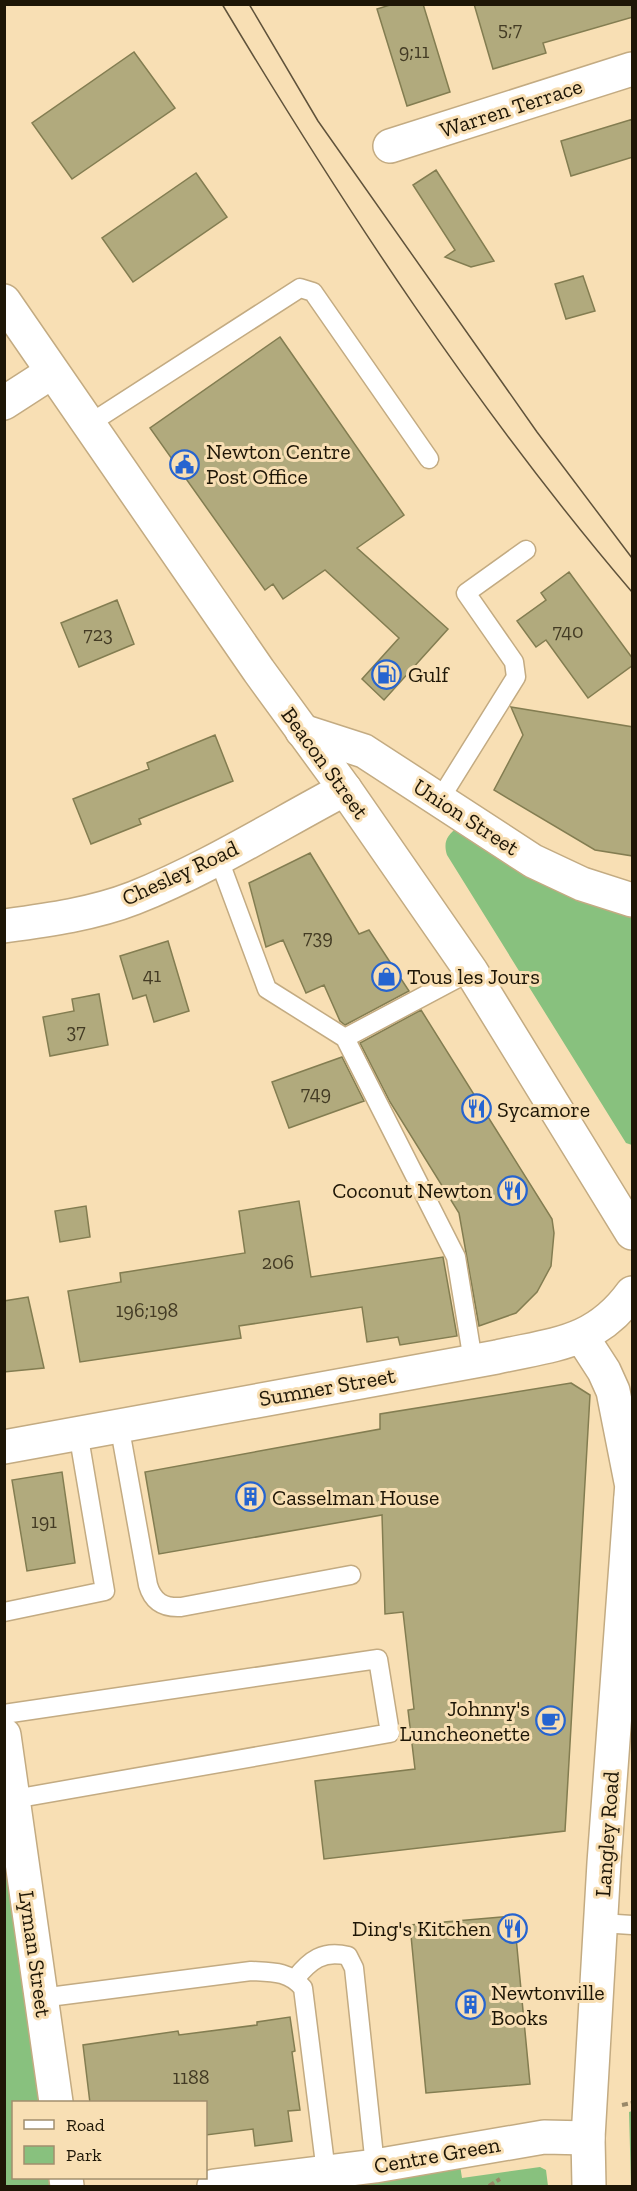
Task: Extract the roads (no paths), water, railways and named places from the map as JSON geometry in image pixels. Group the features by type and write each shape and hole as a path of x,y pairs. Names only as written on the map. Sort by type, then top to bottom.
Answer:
{"street":[{"name":"Warren Terrace","path":"390,146 633,69"},
{"name":"Beacon Street","path":"4,301 471,971 633,1233"},
{"path":"4,403 52,372"},
{"name":"Union Street","path":"302,730 364,751 533,861 582,884 633,900"},
{"name":"Chesley Road","path":"4,926 54,919 133,898 218,857 345,789"},
{"name":"Sumner Street","path":"4,1447 119,1424 473,1361 582,1337 610,1320 633,1293"},
{"name":"Langley Road","path":"582,1337 604,1371 613,1392 632,1491 617,1924 588,2138 589,2187"},
{"name":"Lyman Street","path":"4,1735 56,2101"},
{"name":"Centre Green","path":"214,2187 375,2166 544,2137 588,2138"}],"lane":[{"path":"88,424 300,288 313,292 429,459"},
{"path":"440,800 516,678 514,662 466,593 526,550"},
{"path":"218,857 267,989 345,1038 456,1257 473,1361"},
{"path":"345,1038 471,971"},
{"path":"119,1424 148,1585 152,1596 160,1604 182,1607 351,1575"},
{"path":"4,1612 105,1592 78,1432"},
{"path":"4,1714 378,1659 390,1733 14,1799"},
{"path":"295,1979 306,1965 321,1955 348,1956 354,1968 375,2166"},
{"path":"41,1998 251,1971 279,1972 295,1979 303,1988 326,2172"}],"tram line":[{"path":"222,4 316,156 415,307 520,453 632,592"},
{"path":"249,4 318,121 537,432 632,558"}],"place":[{"name":"Newton Centre Post Office","path":"185,464"},
{"name":"Gulf","path":"387,674"},
{"name":"Tous les Jours","path":"386,976"},
{"name":"Sycamore","path":"476,1109"},
{"name":"Coconut Newton","path":"513,1190"},
{"name":"Casselman House","path":"251,1497"},
{"name":"Johnny's Luncheonette","path":"551,1721"},
{"name":"Ding's Kitchen","path":"512,1928"},
{"name":"Newtonville Books","path":"470,2005"}]}
